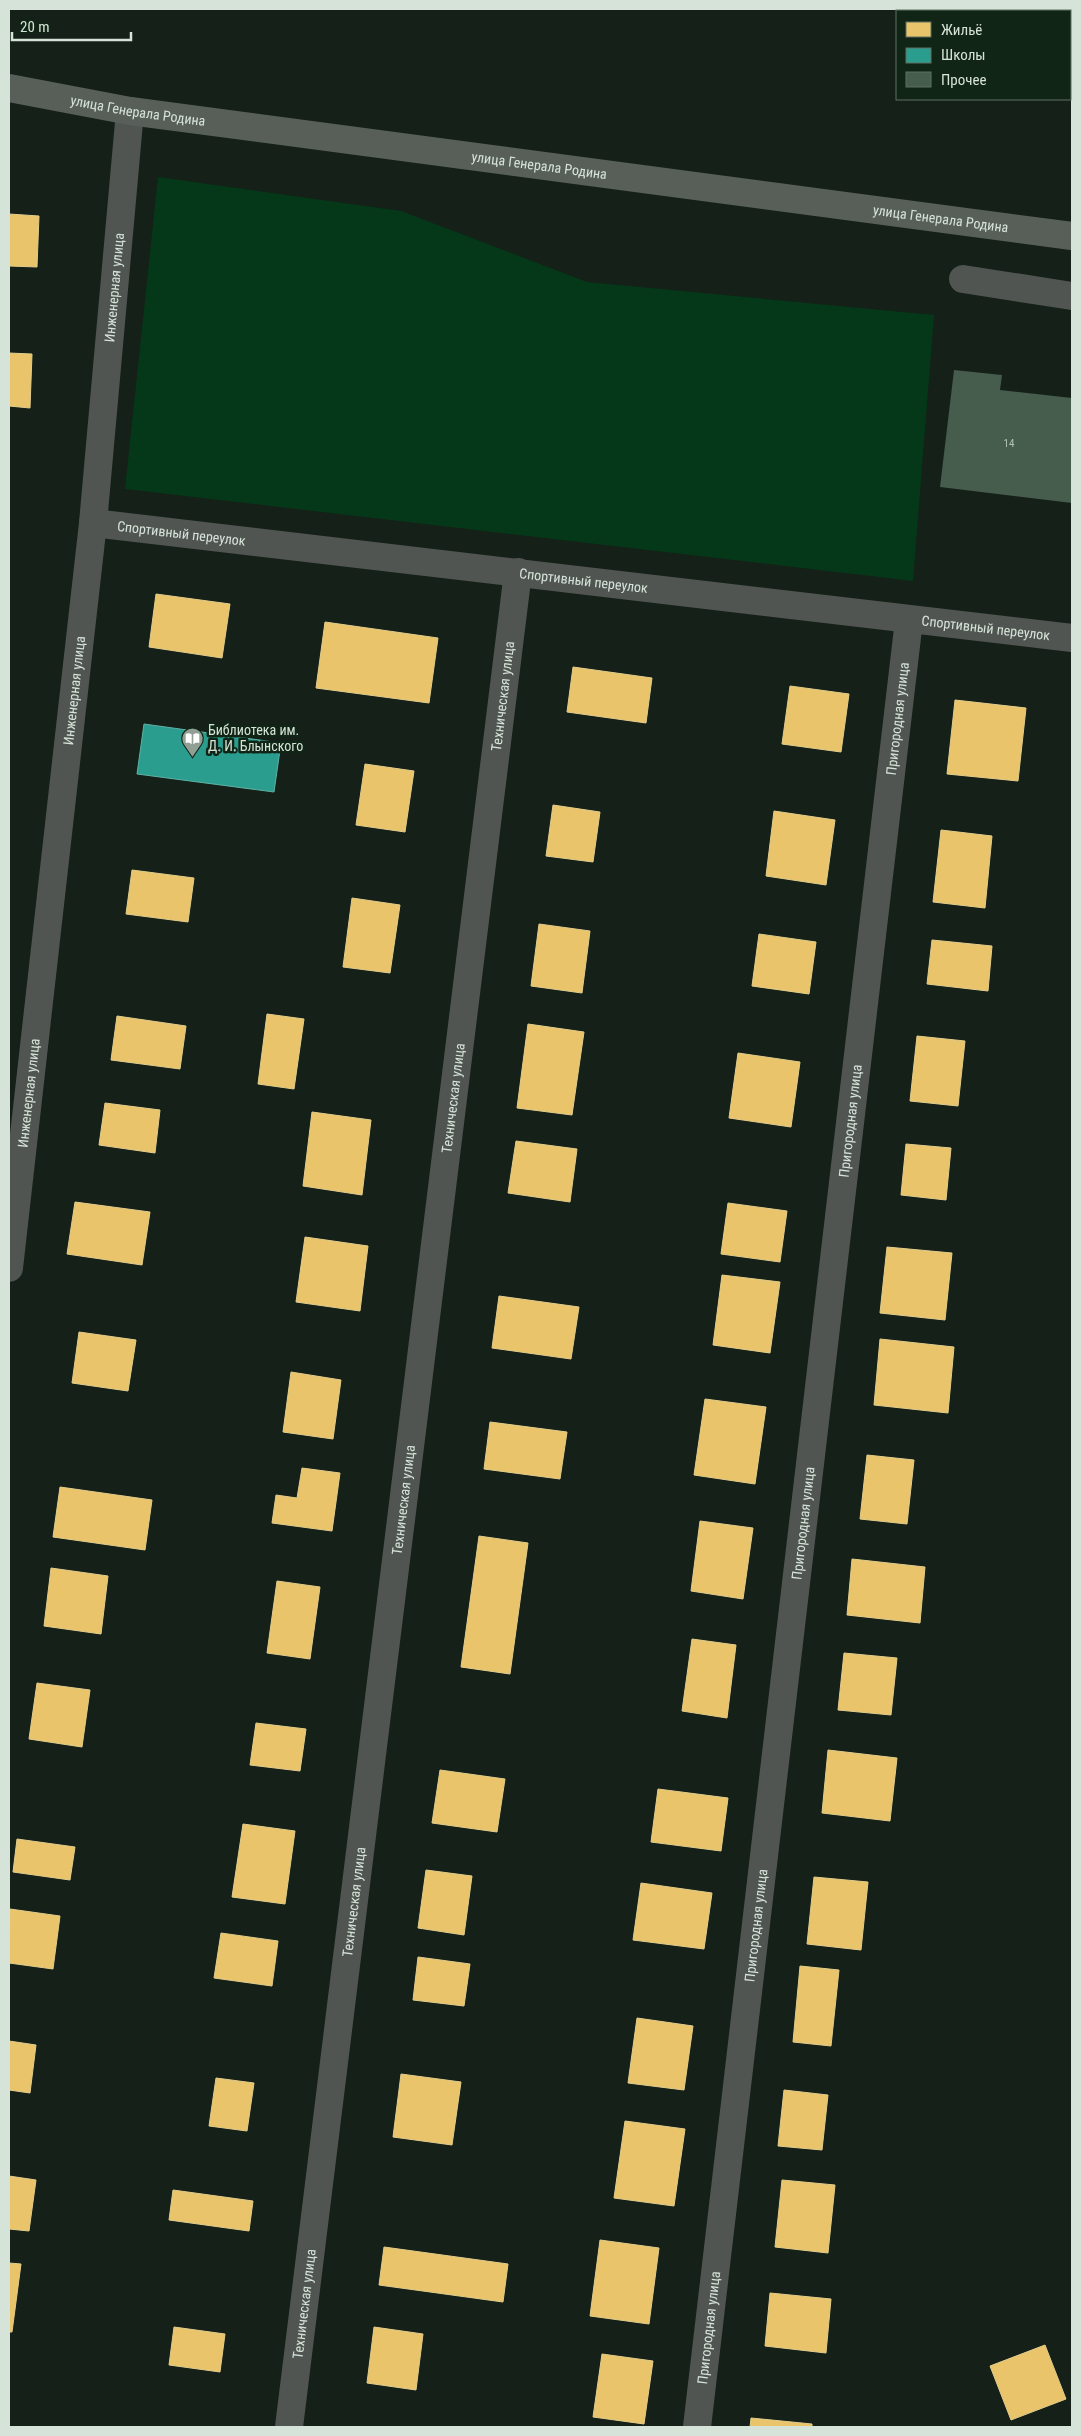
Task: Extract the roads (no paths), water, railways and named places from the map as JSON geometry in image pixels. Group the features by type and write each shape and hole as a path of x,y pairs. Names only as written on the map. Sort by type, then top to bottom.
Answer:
{"main road":[{"name":"улица Генерала Родина","path":"9,88 130,111 1072,236"}],"street":[{"name":"Инженерная улица","path":"9,1268 93,523 130,111"},
{"path":"963,279 1072,296"},
{"name":"Спортивный переулок","path":"93,523 1072,638"},
{"name":"Техническая улица","path":"289,2427 518,572"},
{"name":"Пригородная улица","path":"697,2427 909,620"}],"place":[{"name":"Библиотека им. Д. И. Блынского","path":"192,757"}]}
